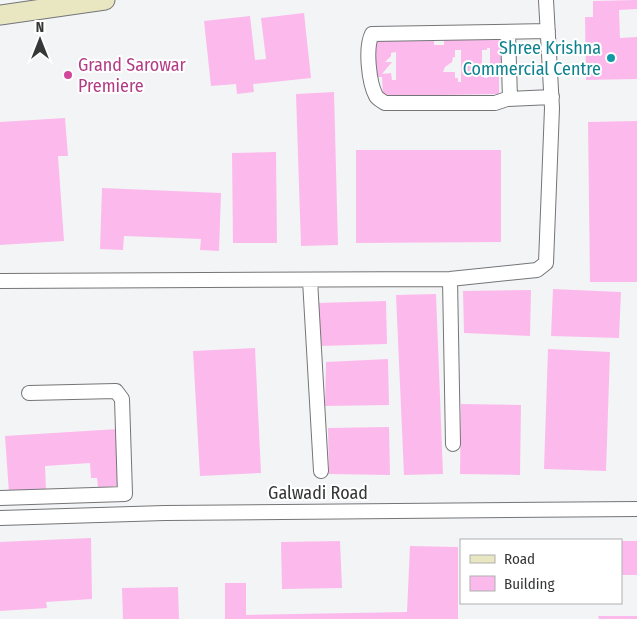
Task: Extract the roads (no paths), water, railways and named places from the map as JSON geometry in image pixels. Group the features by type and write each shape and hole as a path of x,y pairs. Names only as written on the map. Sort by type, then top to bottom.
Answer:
{"main road":[{"path":"2,12 27,0"},
{"path":"2,12 105,0"}],"street":[{"path":"0,281 450,279 536,270 546,263 552,97 546,0"},
{"path":"548,31 372,34 369,41 370,81 377,98 385,103 494,103 510,99 552,97"},
{"path":"508,32 510,99"},
{"path":"450,279 454,444"},
{"path":"310,280 321,471"},
{"path":"29,393 116,391 122,399 125,514"},
{"path":"0,498 125,494"},
{"path":"62,496 62,516"},
{"name":"Galwadi Road","path":"0,518 125,514 637,509"}],"place":[{"name":"Shree Krishna Commercial Centre","path":"611,58"},
{"name":"Grand Sarowar Premiere","path":"68,75"}]}
